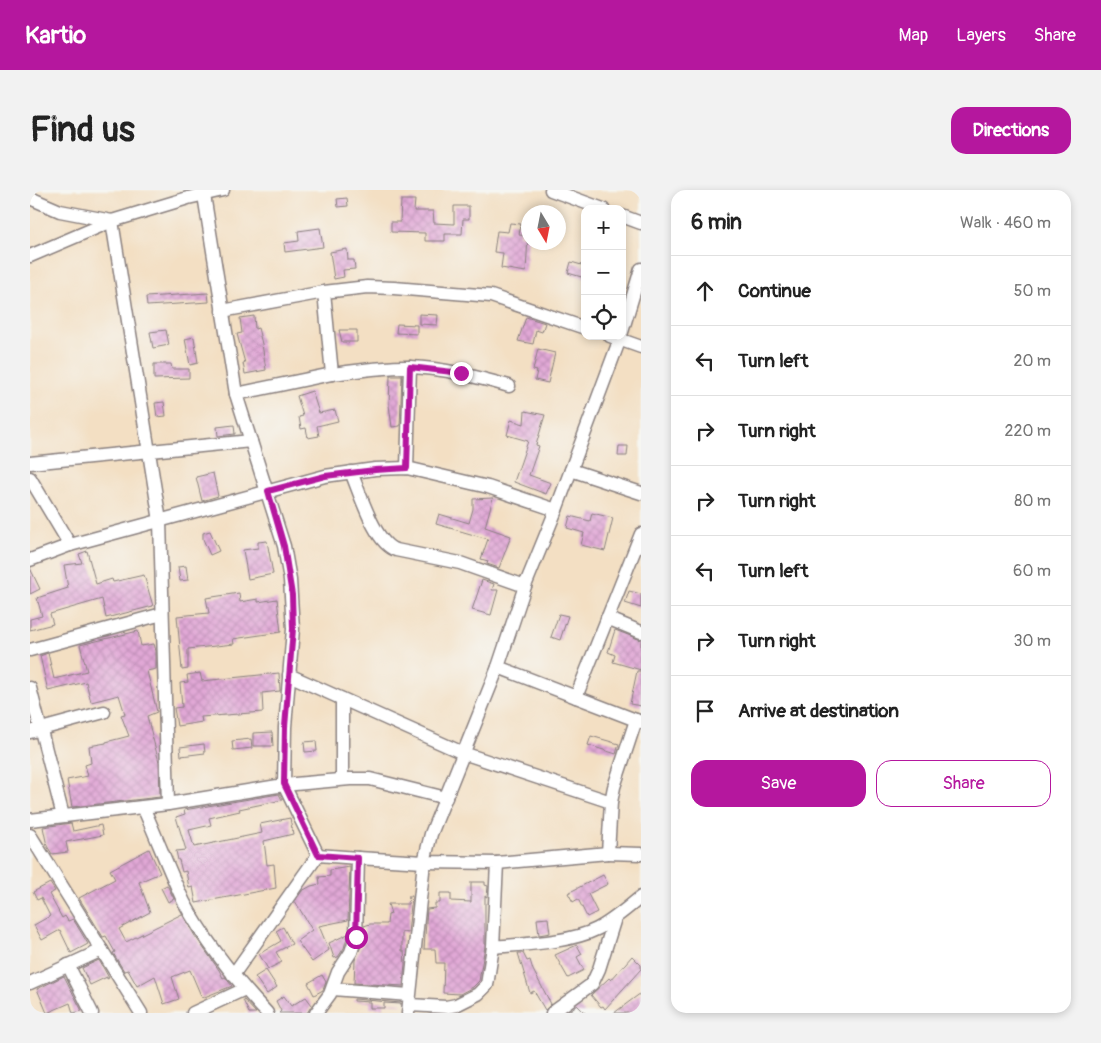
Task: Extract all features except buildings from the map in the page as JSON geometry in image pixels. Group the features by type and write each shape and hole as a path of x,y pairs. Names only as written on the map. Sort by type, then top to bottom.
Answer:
{"street":[{"path":"30,256 112,221 152,208 223,190"},
{"path":"551,190 592,205"},
{"path":"204,195 236,394 284,546 292,595 293,629 285,727 284,784 318,855"},
{"path":"30,198 60,211 112,221"},
{"path":"626,217 641,222"},
{"path":"112,221 160,521 168,804"},
{"path":"626,313 641,269"},
{"path":"222,312 324,292 367,287 479,294 500,298 581,327"},
{"path":"324,292 332,374"},
{"path":"409,1004 424,862 431,834 498,667 525,586 571,470 617,340"},
{"path":"626,340 641,347"},
{"path":"236,394 332,374 379,368 410,367 461,373 509,386"},
{"path":"407,468 410,367"},
{"path":"30,463 251,441"},
{"path":"30,560 70,545 325,476 351,472 407,468 488,487 556,510"},
{"path":"571,470 641,493"},
{"path":"351,472 378,535 387,546 396,550 460,564 525,586"},
{"path":"30,478 70,545"},
{"path":"576,697 641,534"},
{"path":"30,650 162,614"},
{"path":"607,618 641,632"},
{"path":"498,667 638,721 614,787 611,802 608,853"},
{"path":"289,675 462,753 611,802"},
{"path":"30,688 35,730 63,816"},
{"path":"342,699 342,779"},
{"path":"35,730 104,712"},
{"path":"30,820 168,804 284,784 342,779 370,779 446,798"},
{"path":"143,806 184,901 207,940 233,975 267,1013"},
{"path":"30,835 141,1013"},
{"path":"318,855 424,862 497,862 608,853 641,854"},
{"path":"233,975 318,855"},
{"path":"316,1013 333,990 338,972 352,952 356,937 358,858"},
{"path":"333,990 409,1004 446,1007 456,1005 478,994 487,985 493,948 497,862"},
{"path":"493,948 576,936 596,930 615,918 641,897"},
{"path":"552,1013 592,984 599,969 615,918"},
{"path":"30,983 102,950"},
{"path":"68,965 92,1013"},
{"path":"193,1013 207,1010 245,989"}],"route":[{"path":"356,937 358,858 318,855 284,784 286,707 292,654 292,595 284,546 268,491 325,476 407,468 410,367 461,373"}]}
